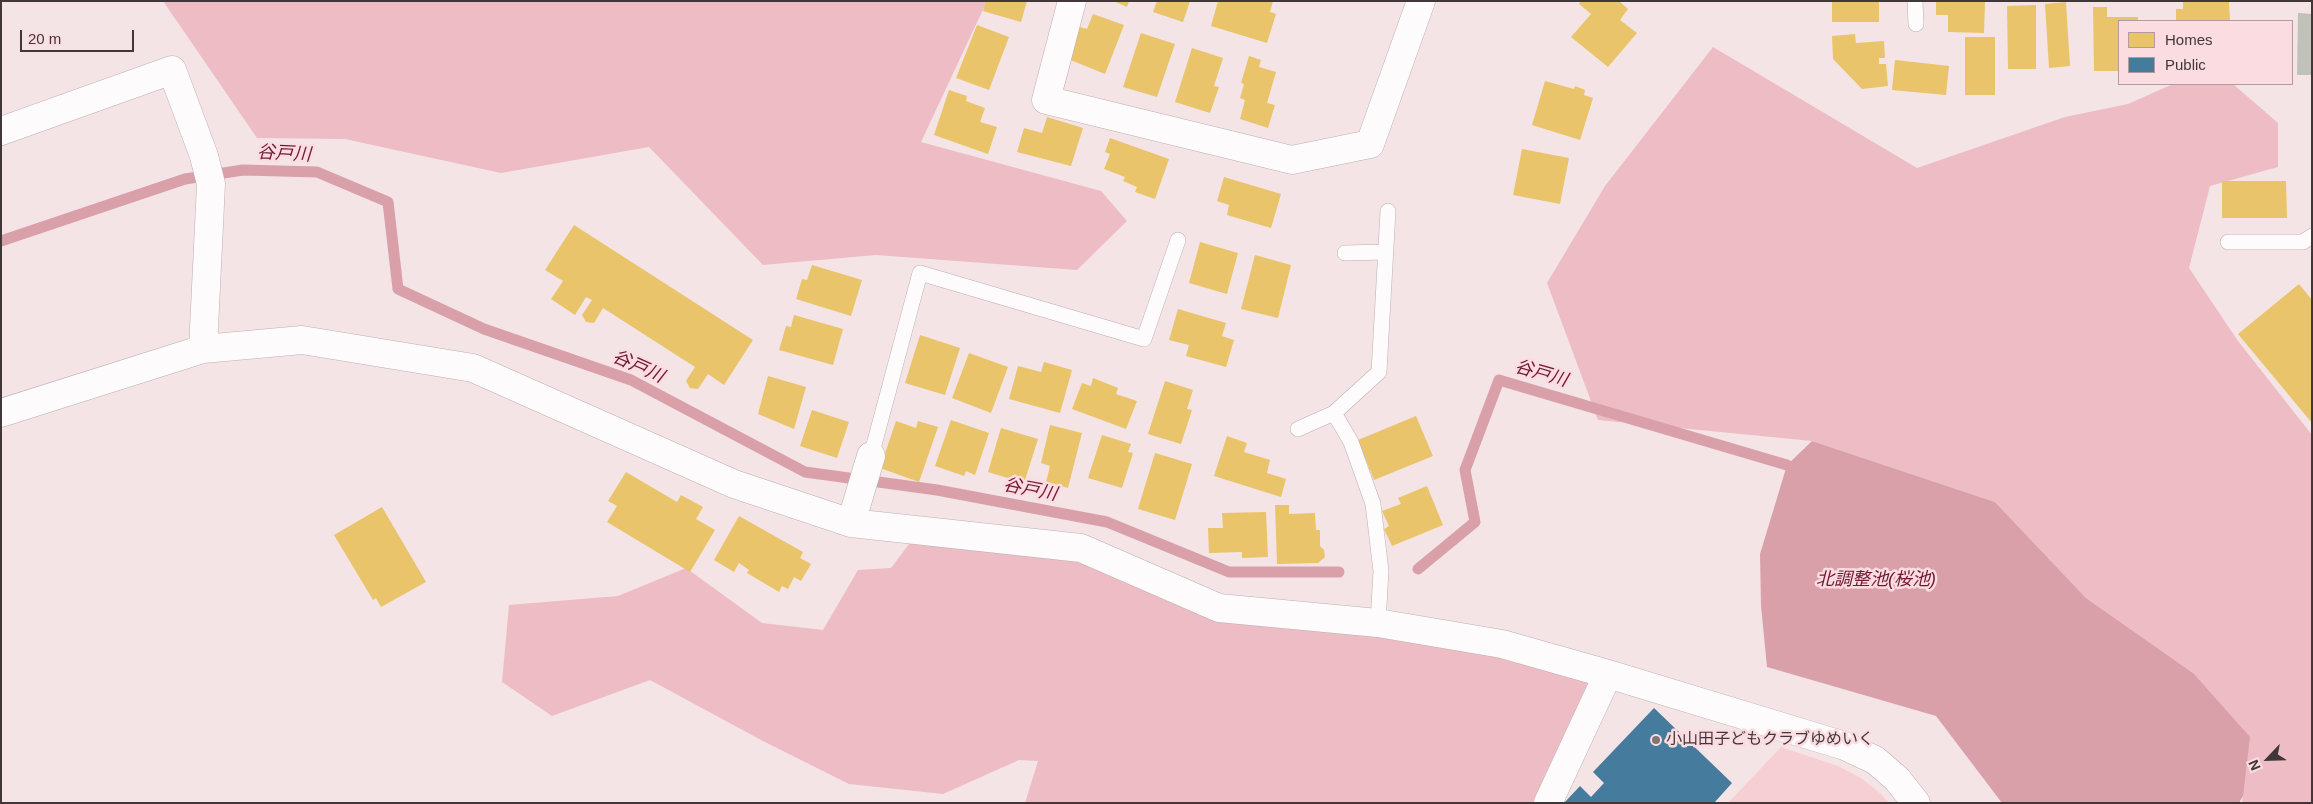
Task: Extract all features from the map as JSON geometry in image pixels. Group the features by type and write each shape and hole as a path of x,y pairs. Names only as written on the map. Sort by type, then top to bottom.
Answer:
{"street":[{"path":"1072,1 1046,100 1292,160 1370,144 1421,1"},
{"path":"1,131 172,70 204,156 211,184 203,349"},
{"path":"1,412 203,349 302,340 473,368 734,484 854,514 1081,548 1219,608 1378,623 1502,644 1846,746 1875,760 1897,778 1916,803"},
{"path":"854,514 871,456"},
{"path":"1548,803 1608,674"}],"lane":[{"path":"1916,1 1916,24"},
{"path":"1298,429 1334,413 1379,372 1388,211"},
{"path":"2228,242 2303,242 2312,236"},
{"path":"871,456 920,272 1144,339 1178,240"},
{"path":"1344,253 1385,252"},
{"path":"1334,413 1351,442 1374,504 1381,571 1378,623"}],"shaded area":[{"path":"163,1 987,1 921,142 1101,191 1127,221 1077,270 876,255 763,265 649,147 501,173 345,139 257,138"},
{"path":"1713,47 1917,168 2065,117 2128,104 2171,85 2234,85 2278,123 2278,167 2210,186 2189,268 2238,341 2312,435 2312,803 2242,803 2243,796 2193,673 2086,598 1995,502 1812,441 1598,420 1547,283 1605,186"},
{"path":"919,531 1081,548 1219,608 1608,674 1548,803 1025,803 1038,761 1019,760 943,794 849,784 761,740 650,680 552,716 502,682 509,605 618,596 686,568 762,623 823,630 858,570 891,568"},
{"path":"1781,747 1838,766 1861,778 1889,803 1728,803"}],"water":[{"name":"北調整池(桜池)","path":"1812,441 1995,502 2086,598 2193,673 2250,737 2243,796 2239,803 2002,803 1936,716 1767,667 1761,606 1760,554 1787,465"}],"building: Homes":[{"path":"986,1 1027,1 1021,22 983,11"},
{"path":"1113,1 1129,1 1127,7"},
{"path":"1157,1 1190,1 1183,22 1153,12"},
{"path":"1218,1 1273,1 1270,12 1276,14 1267,43 1211,26"},
{"path":"1581,1 1619,1 1628,9 1620,20 1637,33 1608,67 1571,37 1591,14 1579,4"},
{"path":"1832,1 1879,1 1879,22 1832,22"},
{"path":"1936,1 1985,1 1984,33 1948,32 1948,15 1936,15"},
{"path":"2183,1 2229,1 2230,20 2176,20 2176,9 2183,9"},
{"path":"2066,2 2070,66 2049,68 2045,4"},
{"path":"2036,5 2036,69 2008,69 2007,6"},
{"path":"2093,7 2107,7 2107,17 2138,17 2138,20 2118,20 2118,71 2094,71"},
{"path":"1093,14 1124,25 1105,74 1068,59 1080,27 1087,29"},
{"path":"977,25 1009,37 989,90 956,78"},
{"path":"1141,33 1175,44 1157,97 1123,87"},
{"path":"1855,34 1856,43 1884,41 1885,58 1879,58 1879,64 1886,64 1888,86 1862,89 1833,59 1832,36"},
{"path":"1965,37 1995,37 1995,95 1965,95"},
{"path":"1192,48 1223,58 1214,86 1219,87 1210,113 1175,102"},
{"path":"1249,56 1261,60 1259,67 1276,72 1267,103 1275,105 1268,128 1240,119 1245,100 1240,98 1244,84 1241,83"},
{"path":"1895,60 1949,66 1946,95 1892,90"},
{"path":"1545,81 1574,89 1575,86 1585,90 1584,95 1593,98 1580,140 1532,125"},
{"path":"949,90 967,96 966,101 985,108 980,122 997,127 988,154 934,135"},
{"path":"1047,117 1083,128 1071,166 1017,152 1024,128 1042,133"},
{"path":"1110,138 1169,159 1155,199 1135,192 1137,187 1123,181 1125,177 1104,169 1110,154 1105,152"},
{"path":"1522,149 1569,158 1560,204 1513,195"},
{"path":"1224,177 1281,194 1271,228 1227,215 1229,205 1217,201"},
{"path":"2222,181 2286,181 2287,218 2222,218"},
{"path":"574,225 753,340 724,385 708,374 698,389 690,388 686,381 695,367 603,308 594,323 586,322 582,315 592,300 586,297 575,315 551,299 563,281 545,270"},
{"path":"1200,242 1238,253 1227,294 1189,283"},
{"path":"1255,255 1291,265 1278,318 1241,309"},
{"path":"812,265 862,280 851,316 796,299 802,279 807,280"},
{"path":"2299,284 2312,300 2312,423 2238,334"},
{"path":"1178,309 1226,323 1222,336 1234,340 1226,367 1186,356 1189,345 1169,340"},
{"path":"794,315 843,329 833,365 779,350 786,326 791,327"},
{"path":"920,335 960,348 945,395 905,383"},
{"path":"969,353 1008,367 991,413 952,398"},
{"path":"1044,362 1072,370 1060,413 1009,399 1018,366 1041,372"},
{"path":"768,376 806,387 794,429 758,414"},
{"path":"1093,378 1118,388 1116,394 1137,401 1126,429 1072,409 1082,383 1091,386"},
{"path":"1165,381 1193,390 1187,409 1192,410 1181,444 1148,434"},
{"path":"812,410 849,422 837,458 800,446"},
{"path":"1416,416 1433,456 1374,480 1358,440"},
{"path":"951,420 989,433 975,475 966,471 964,476 935,466"},
{"path":"896,421 916,428 918,421 938,427 919,482 880,468"},
{"path":"1050,425 1082,433 1068,488 1046,482 1050,466 1041,463"},
{"path":"1001,428 1038,439 1024,483 988,472"},
{"path":"1102,435 1131,444 1128,452 1133,453 1122,488 1088,478"},
{"path":"1227,436 1247,443 1244,452 1270,460 1267,473 1286,479 1281,497 1214,476"},
{"path":"1155,453 1192,464 1175,520 1138,509"},
{"path":"626,472 677,502 681,495 703,507 696,519 715,530 690,572 607,522 617,506 608,501"},
{"path":"1427,486 1443,525 1392,546 1384,529 1389,526 1382,511 1401,504 1398,498"},
{"path":"1275,505 1289,505 1289,514 1315,513 1316,530 1320,530 1320,546 1324,550 1325,557 1318,563 1277,564"},
{"path":"382,507 426,582 381,607 376,598 373,600 334,535"},
{"path":"1266,512 1268,557 1242,558 1242,552 1209,553 1208,528 1223,528 1222,513"},
{"path":"739,516 803,552 800,558 811,564 801,581 794,577 788,589 782,586 779,592 747,573 749,570 739,563 734,572 714,560"}],"building: Public":[{"name":"小山田子どもクラブゆめいく","path":"1654,708 1732,783 1714,803 1564,803 1580,786 1591,797 1604,783 1593,772"}],"building: Other":[{"path":"2298,13 2312,14 2312,75 2297,75"}],"waterway":[{"name":"谷戸川","path":"1,241 185,179 243,170 317,172 388,202 398,289 484,329 631,380 805,472 937,490 1107,522 1229,572 1339,572"},
{"name":"谷戸川","path":"1418,569 1475,522 1465,470 1499,380 1787,465"}],"place":[{"name":"小山田子どもクラブゆめいく","path":"1656,740"}]}
